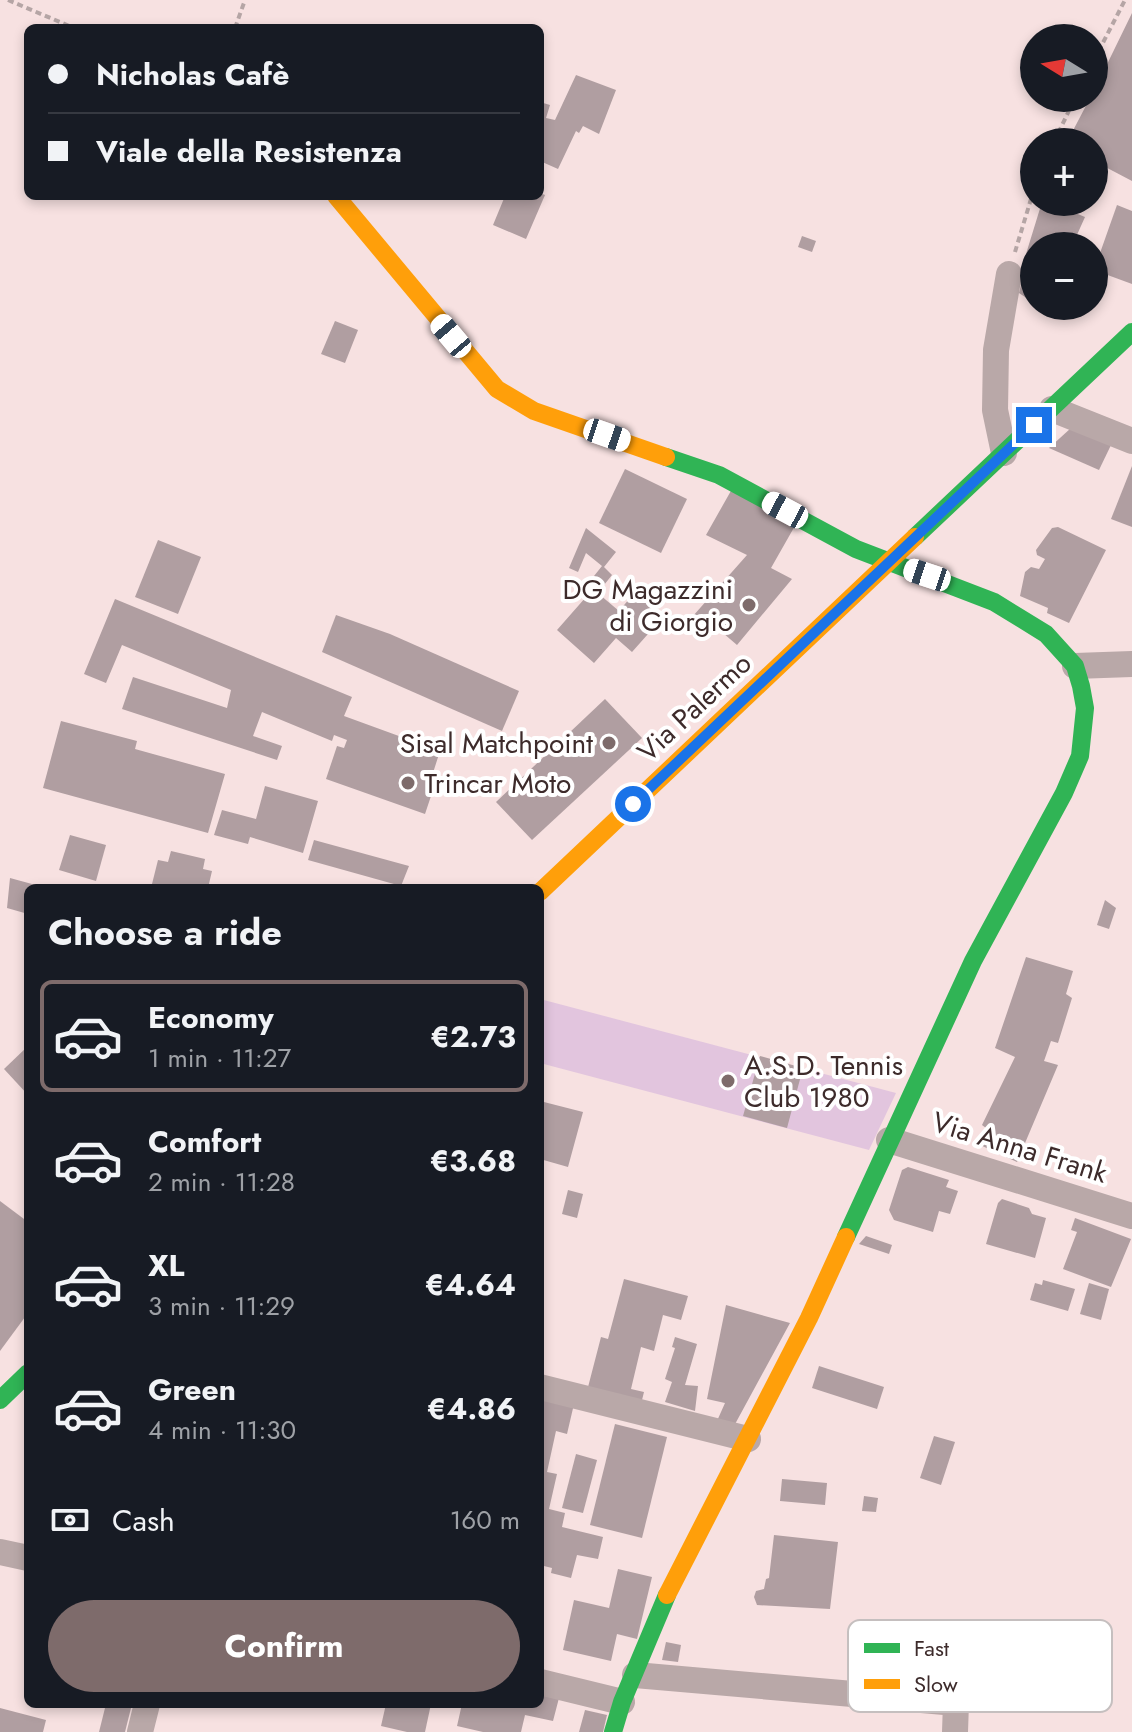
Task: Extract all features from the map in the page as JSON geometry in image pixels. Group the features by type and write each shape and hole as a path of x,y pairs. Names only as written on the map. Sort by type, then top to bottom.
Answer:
{"street":[{"path":"340,200 497,389 534,411 719,475 887,563 962,588 1024,619 1046,634 1075,666 1085,708 1080,756 1064,793 973,961 809,1318 674,1580 622,1702 613,1732"},
{"path":"1004,453 995,410 996,350 1009,274"},
{"name":"Via Palermo","path":"544,888 1132,332"},
{"path":"1052,409 1132,441"},
{"path":"1075,666 1132,664"},
{"name":"Via Anna Frank","path":"889,1140 1132,1216"},
{"path":"0,1400 24,1377"},
{"path":"544,1388 748,1439"},
{"path":"0,1552 24,1557"},
{"path":"635,1675 848,1694"},
{"path":"544,1683 622,1702"},
{"path":"140,1732 146,1708"},
{"path":"955,1732 956,1712"}],"path":[{"path":"8,0 65,24"},
{"path":"236,24 245,0"},
{"path":"1108,33 1125,0"},
{"path":"1009,274 1026,216"}],"shaded area":[{"name":"A.S.D. Tennis Club 1980","path":"544,1000 896,1093 869,1150 544,1064"}],"building":[{"path":"1132,13 1132,181 1108,168 1108,128 1074,128 1083,112 1108,112 1108,62"},
{"path":"576,75 616,90 599,134 583,126 579,133 576,131 558,169 544,163 544,103 550,105 546,118 555,120"},
{"path":"503,200 543,200 526,239 493,225"},
{"path":"1117,205 1132,211 1132,284 1108,275 1107,232"},
{"path":"1038,216 1085,217 1078,232 1033,232"},
{"path":"802,236 816,241 812,252 798,247"},
{"path":"335,321 358,330 345,363 321,354"},
{"path":"1071,428 1111,445 1099,470 1049,448"},
{"path":"1132,466 1132,527 1111,519"},
{"path":"625,469 687,499 661,553 599,523"},
{"path":"732,489 796,524 771,568 792,579 737,645 716,627 712,632 693,616 747,555 706,535"},
{"path":"1058,527 1106,550 1069,623 1047,613 1048,608 1020,596 1025,572 1031,567 1039,569 1045,559 1037,555 1036,550 1052,528"},
{"path":"586,528 616,552 604,567 612,575 604,585 594,576 602,566 586,553 578,572 569,568"},
{"path":"158,540 201,557 178,614 135,597"},
{"path":"593,589 619,611 636,591 664,616 632,652 616,638 594,663 557,630"},
{"path":"115,599 352,697 344,716 440,751 432,776 437,778 425,814 326,779 337,746 344,748 347,740 334,735 332,741 262,712 253,736 282,746 277,760 122,709 133,677 227,708 231,690 122,645 106,683 84,674"},
{"path":"336,615 390,634 519,691 502,731 322,652"},
{"path":"605,699 642,738 532,840 496,802"},
{"path":"61,721 137,741 135,749 225,774 208,833 43,788"},
{"path":"265,786 318,801 303,853 250,837 248,844 214,835 222,810 256,819"},
{"path":"70,835 106,845 96,881 59,870"},
{"path":"314,840 409,866 402,884 394,884 308,860"},
{"path":"171,851 205,859 203,869 212,871 209,884 152,884 158,860 168,862"},
{"path":"10,878 32,884 24,884 24,913 7,908"},
{"path":"1105,900 1116,908 1109,929 1097,925"},
{"path":"1026,957 1073,971 1066,994 1072,998 1058,1043 1051,1041 1044,1061 1058,1065 1017,1162 978,1144 986,1128 982,1125 1015,1057 995,1048"},
{"path":"24,1050 24,1091 4,1069"},
{"path":"760,1056 803,1068 787,1128 743,1116"},
{"path":"544,1102 583,1112 568,1167 544,1160"},
{"path":"908,1167 949,1180 946,1187 958,1191 950,1214 939,1211 933,1232 894,1220 889,1210 902,1170"},
{"path":"568,1190 583,1194 577,1218 562,1214"},
{"path":"1002,1199 1029,1208 1032,1214 1046,1218 1035,1258 986,1244 998,1203"},
{"path":"0,1201 24,1219 24,1318 0,1351"},
{"path":"1075,1218 1131,1239 1111,1287 1063,1269 1077,1232 1071,1230"},
{"path":"866,1236 892,1245 889,1254 859,1244"},
{"path":"624,1279 688,1296 681,1320 663,1315 654,1351 641,1347 631,1389 644,1392 641,1404 587,1391 601,1337 608,1339"},
{"path":"1043,1280 1075,1289 1068,1311 1030,1300 1035,1283 1042,1285"},
{"path":"1089,1283 1109,1289 1101,1320 1080,1314"},
{"path":"726,1305 790,1323 734,1426 717,1421 725,1403 707,1399"},
{"path":"675,1337 697,1344 685,1385 698,1386 695,1411 665,1402 672,1382 665,1379 675,1348 672,1347"},
{"path":"819,1366 884,1387 877,1409 812,1388"},
{"path":"544,1397 574,1404 567,1434 556,1431 547,1472 557,1474 549,1509 565,1513 562,1527 603,1537 598,1559 577,1555 571,1578 551,1573 552,1568 544,1566"},
{"path":"615,1424 667,1437 642,1538 590,1525"},
{"path":"934,1436 955,1442 941,1485 920,1478"},
{"path":"576,1454 597,1460 583,1513 562,1508"},
{"path":"782,1479 827,1483 825,1505 780,1501"},
{"path":"864,1496 878,1498 876,1512 862,1511"},
{"path":"774,1535 838,1542 830,1609 757,1605 754,1597 756,1591 764,1589 769,1578"},
{"path":"618,1569 652,1577 637,1639 617,1634 611,1661 563,1650 574,1600 609,1608"},
{"path":"666,1642 681,1645 678,1662 662,1660"},
{"path":"544,1695 559,1698 553,1721 525,1715 521,1732 483,1732 457,1726 461,1708 544,1708"},
{"path":"0,1708 46,1720 43,1732 0,1732"},
{"path":"105,1708 131,1708 125,1732 99,1732"},
{"path":"385,1708 430,1708 425,1732 407,1732 381,1726"},
{"path":"585,1710 607,1715 603,1732 579,1732"}],"traffic: fast":[{"path":"915,537 1132,332"},
{"path":"666,457 719,475 856,549 994,602 1046,634 1075,666 1081,686 1085,708 1080,756 1064,793 973,961 846,1237"},
{"path":"0,1400 24,1377"},
{"path":"613,1732 622,1702 667,1595"}],"traffic: slow":[{"path":"339,200 497,389 534,411 666,457"},
{"path":"544,888 915,537"},
{"path":"667,1595 809,1318 846,1237"}],"place":[{"name":"DG Magazzini di Giorgio","path":"749,605"},
{"name":"Sisal Matchpoint","path":"609,743"},
{"name":"Trincar Moto","path":"408,783"},
{"name":"A.S.D. Tennis Club 1980","path":"728,1081"}],"route":[{"path":"633,804 1034,425"}]}
